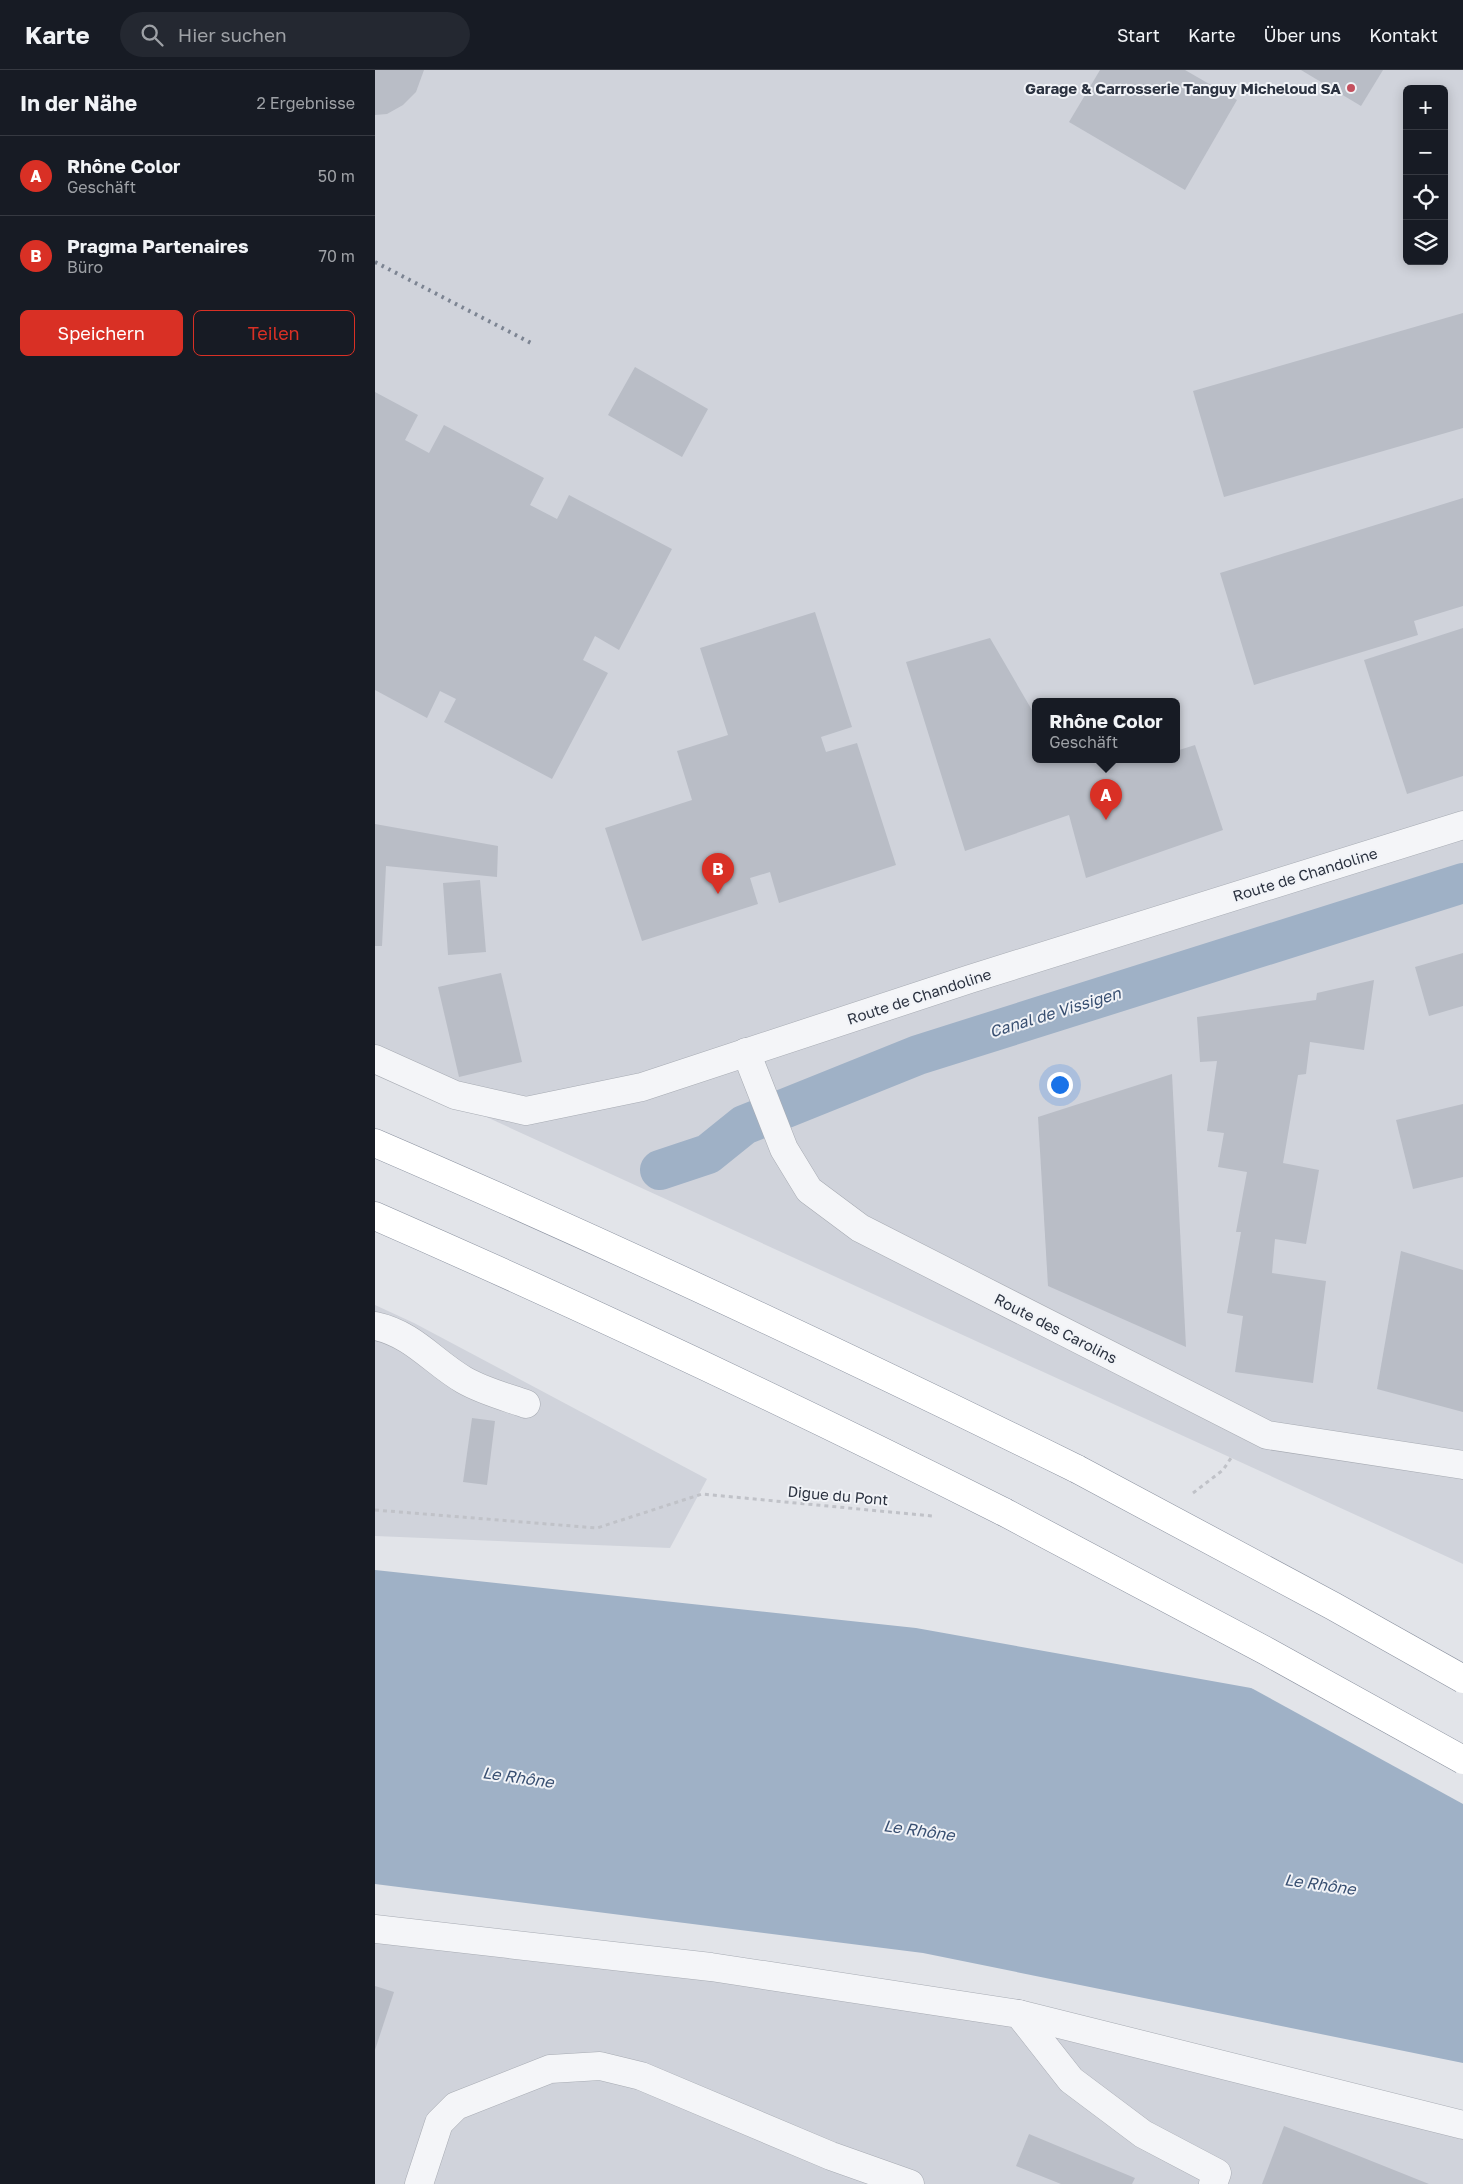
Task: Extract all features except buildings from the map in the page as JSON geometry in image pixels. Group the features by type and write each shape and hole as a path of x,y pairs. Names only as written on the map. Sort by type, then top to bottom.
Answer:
{"highway":[{"path":"375,1143 696,1286 1077,1469 1333,1606 1463,1679"},
{"path":"375,1216 668,1348 1004,1512 1268,1652 1463,1760"}],"street":[{"name":"Route de Chandoline","path":"375,1059 455,1095 526,1111 643,1087 979,976 1463,825"},
{"name":"Route des Carolins","path":"746,1052 784,1149 809,1190 860,1228 1267,1435 1463,1464"},
{"path":"375,1326 417,1343 462,1379 478,1388 526,1404"},
{"path":"375,1929 711,1966 1019,2014 1463,2125"},
{"path":"1019,2014 1071,2080 1143,2134 1217,2173 1213,2184"},
{"path":"419,2184 439,2123 456,2106 550,2069 600,2066 641,2076 831,2156 910,2184"}],"path":[{"path":"1186,1499 1223,1470 1252,1428"},
{"name":"Digue du Pont","path":"375,1510 597,1528 702,1494 915,1513 935,1517"}],"shaded area":[{"path":"375,70 1463,70 1463,1564 375,1066"},
{"path":"375,1305 414,1323 707,1479 670,1548 375,1536"},
{"path":"375,1929 1019,2014 1463,2125 1463,2184 375,2184"}],"water":[{"name":"Le Rhône","path":"375,1570 916,1628 1463,1726 1463,2063 923,1953 375,1884"}],"pier":[{"path":"1244,1684 1463,1723 1463,1804"}],"waterway":[{"name":"Canal de Vissigen","path":"660,1170 708,1154 744,1125 918,1055 1463,883"}],"railway":[{"path":"375,262 533,344"}],"place":[{"name":"Garage & Carrosserie Tanguy Micheloud SA","path":"1351,88"},
{"name":"Rhône Color","path":"1106,820"},
{"name":"Pragma Partenaires","path":"718,894"}]}
